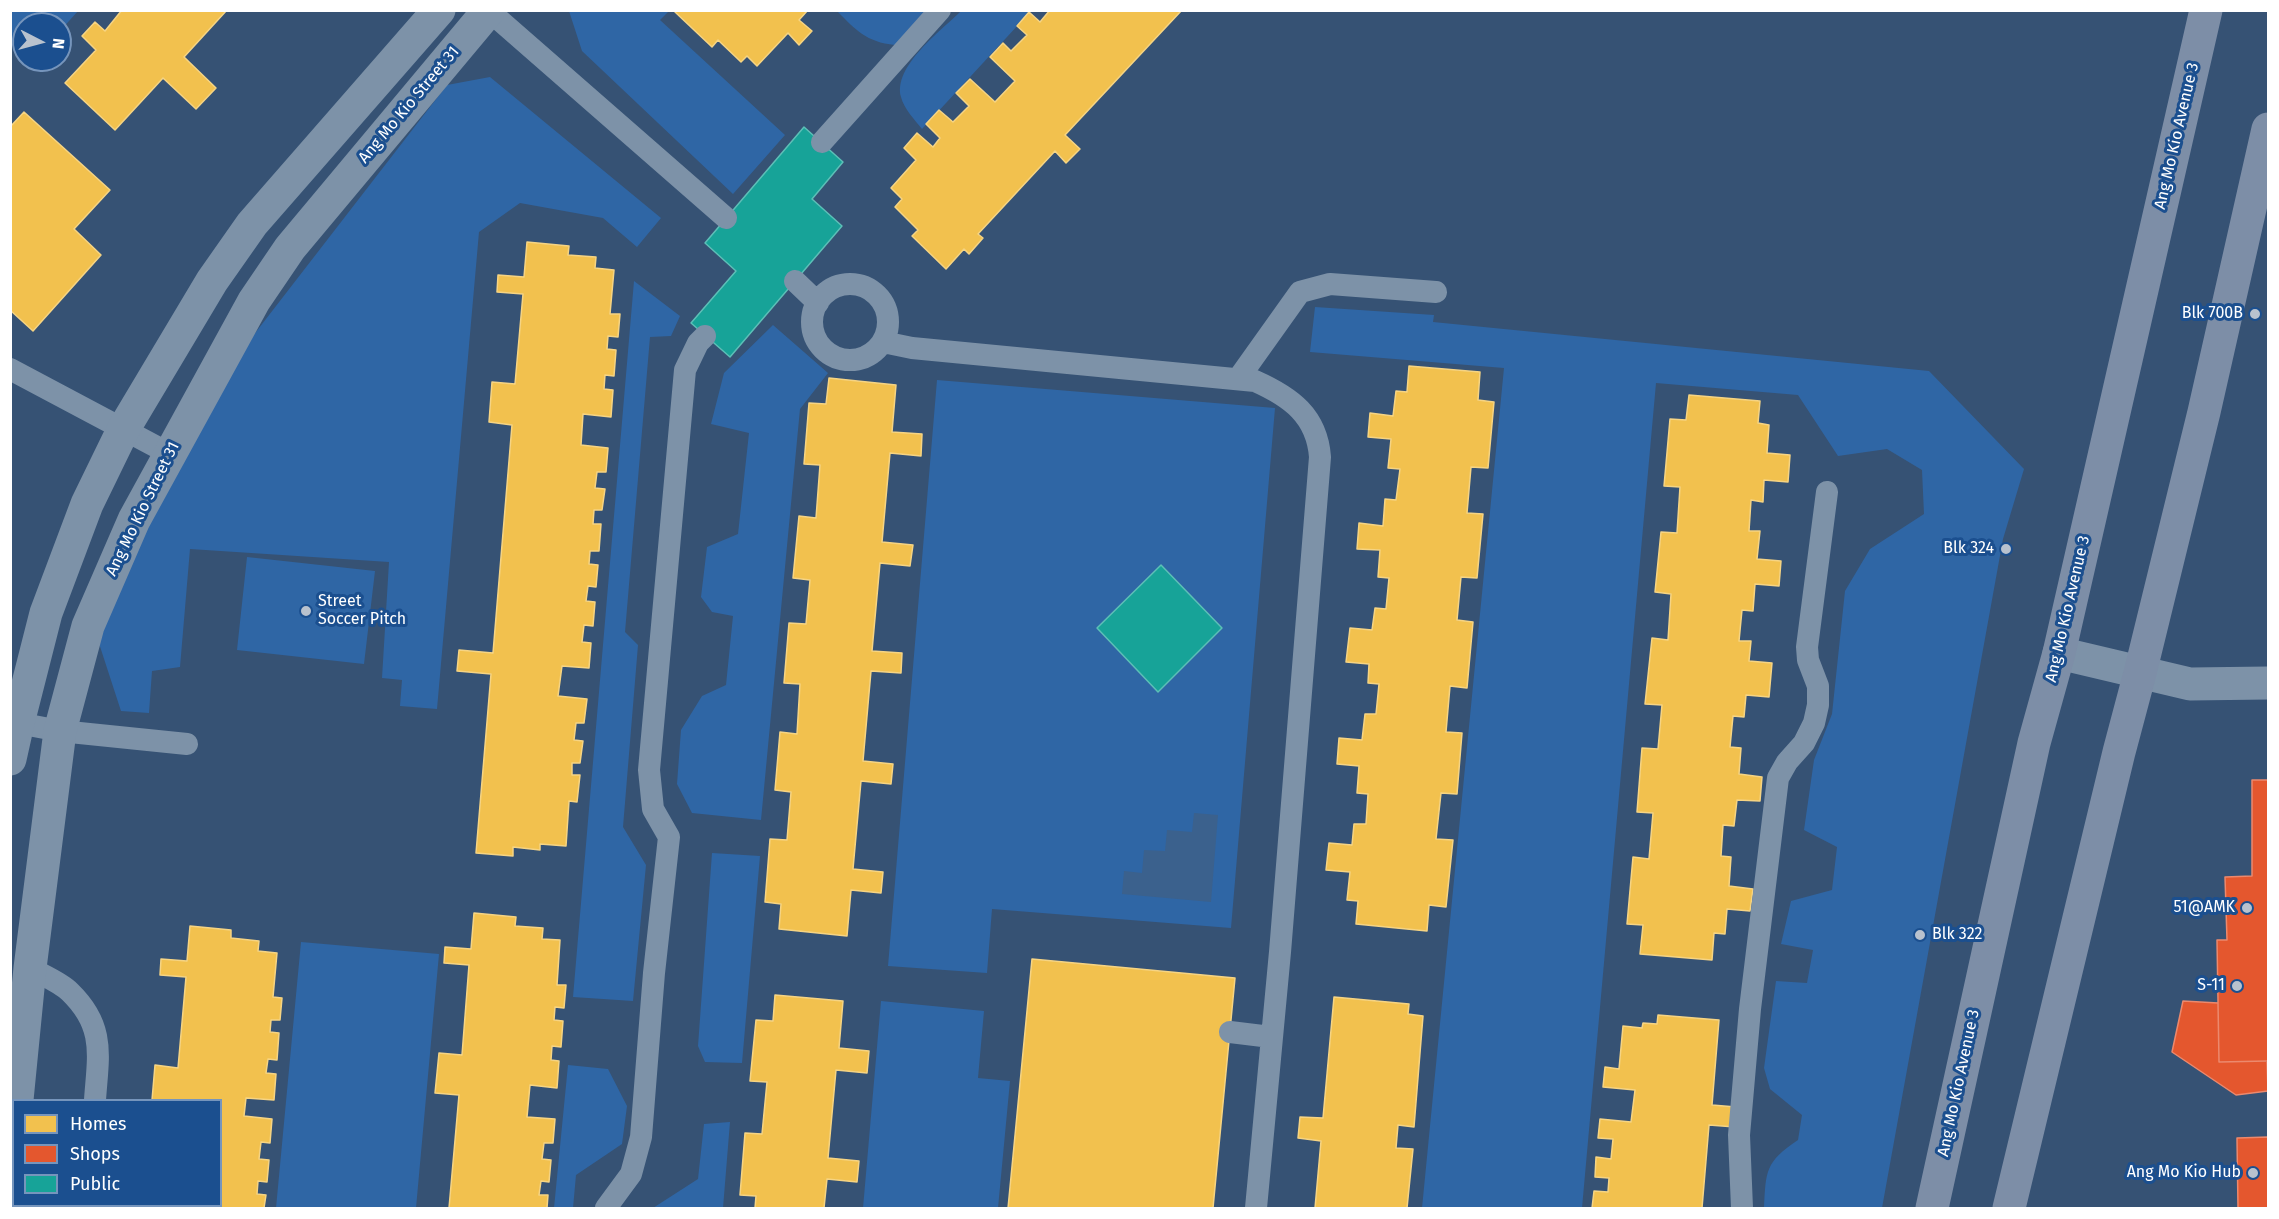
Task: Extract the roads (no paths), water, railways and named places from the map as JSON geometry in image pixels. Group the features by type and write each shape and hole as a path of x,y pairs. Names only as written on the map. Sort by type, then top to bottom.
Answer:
{"main road":[{"name":"Ang Mo Kio Avenue 3","path":"1932,1209 2034,743 2060,652 2206,10"},
{"path":"2010,1209 2119,752 2205,412 2268,129"}],"street":[{"path":"10,759 46,613 87,504 123,430 212,281 252,224 439,10"},
{"name":"Ang Mo Kio Street 31","path":"17,1099 30,968 60,731 88,626 134,520 254,301 290,248 488,11"},
{"path":"2060,652 2190,684 2268,683"},
{"path":"10,1174 12,1158"}],"lane":[{"path":"822,142 940,10"},
{"path":"488,11 726,218"},
{"path":"795,281 818,303"},
{"path":"851,284 864,286 875,293 884,304 888,316 888,329 883,342 875,352 863,359 850,361 837,358 826,351 818,341 813,329 813,315 818,303 826,293 838,286 851,284"},
{"path":"1239,379 1300,292 1330,284 1436,292"},
{"path":"606,1209 631,1174 641,1137 654,973 669,837 653,809 649,770 685,370 698,343 705,336"},
{"path":"883,342 912,348 1255,381 1298,407 1314,428 1320,457 1256,1209"},
{"path":"10,369 170,454"},
{"path":"1742,1209 1740,1135 1750,1010 1778,778 1787,762 1804,743 1814,723 1818,705 1818,686 1808,660 1807,647 1827,492"},
{"path":"18,723 60,731 187,744"},
{"path":"30,968 69,991 95,1028 98,1043 96,1099"},
{"path":"1230,1032 1272,1037"}],"place":[{"name":"Blk 700B","path":"2255,314"},
{"name":"Blk 324","path":"2006,549"},
{"name":"Street Soccer Pitch","path":"306,611"},
{"name":"51@AMK","path":"2247,908"},
{"name":"Blk 322","path":"1920,935"},
{"name":"S-11","path":"2237,986"},
{"name":"Ang Mo Kio Hub","path":"2253,1173"}]}
